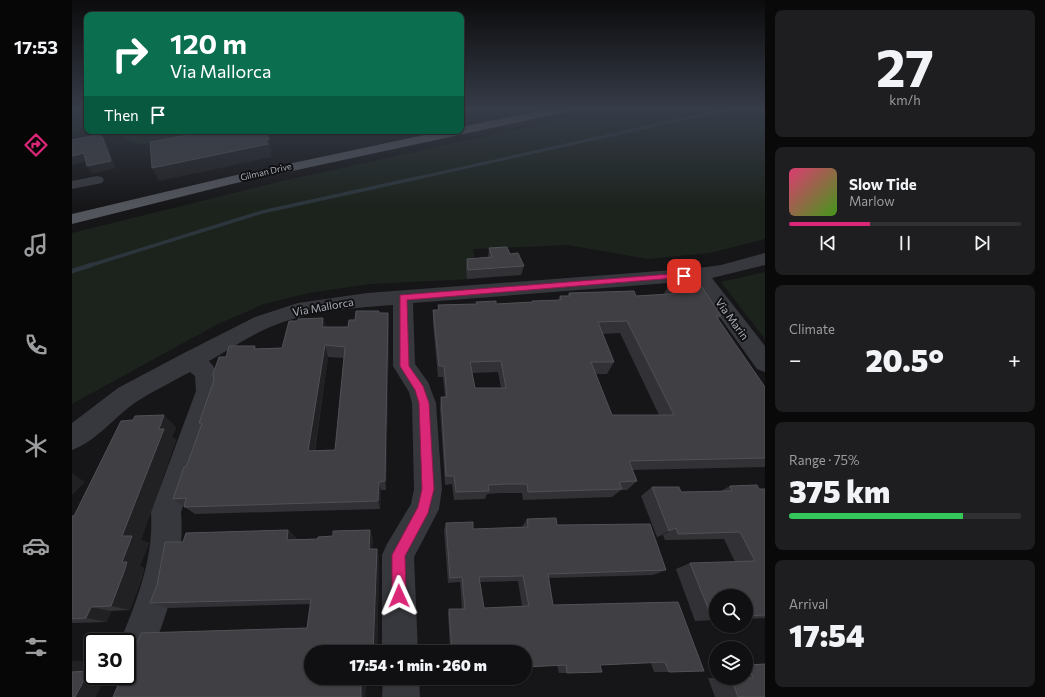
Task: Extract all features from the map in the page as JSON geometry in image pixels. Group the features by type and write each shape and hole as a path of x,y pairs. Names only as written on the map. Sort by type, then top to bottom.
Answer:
{"main road":[{"name":"Gilman Drive","path":"72,219 232,180 412,142"}],"street":[{"path":"72,185 97,180"},
{"name":"Via Mallorca","path":"72,438 96,421 127,395 262,322 298,310 343,303 699,274 722,271 765,259"},
{"name":"Via Marin","path":"699,274 765,364"},
{"path":"400,645 398,555 424,509 428,489 424,403 420,389 404,366 403,298"},
{"path":"136,644 160,580 168,527 166,512 208,391 206,373 192,359"},
{"path":"116,697 121,685"},
{"path":"401,685 401,697"}],"shaded area":[{"path":"131,142 160,142 139,145"},
{"path":"462,142 765,142 765,239 710,253 648,259 568,245 473,249 477,277 472,279 370,284 309,293 264,304 218,324 72,404 72,233 282,181"},
{"path":"765,272 765,339 721,282"}],"building":[{"path":"72,142 104,142 111,161 87,166 84,153 72,156"},
{"path":"150,142 267,142 268,144 152,168"},
{"path":"507,247 510,254 518,253 524,266 468,270 467,259 492,257 489,248"},
{"path":"669,285 702,287 721,316 716,316 765,387 765,458 629,461 637,481 619,482 622,489 528,492 527,484 505,484 488,485 489,491 456,492 454,476 446,476 441,397 447,397 444,366 439,366 433,310 439,310 438,305 477,304 476,302 496,301 496,304 561,300 560,296 570,296 569,293 634,291 636,296 674,294","holes":["627,321 674,415 612,415 591,362 614,362 598,322","501,361 506,388 475,388 470,362"]},
{"path":"356,311 379,311 379,313 388,313 385,481 379,482 378,501 184,507 186,498 173,499 202,423 199,423 214,380 213,374 219,357 226,357 229,346 255,346 254,349 282,348 289,321 298,321 298,319 323,318 322,327 348,327 349,320 355,320","holes":["325,345 345,347 335,450 308,451"]},
{"path":"164,415 159,429 164,429 122,536 132,536 122,562 127,562 124,572 111,606 91,607 86,618 72,619 72,516 74,516 121,421 133,420 135,416"},
{"path":"757,485 759,489 765,489 765,615 753,616 753,589 709,589 709,610 690,563 755,561 740,532 678,534 676,528 669,531 652,487 679,487 681,492 732,491 730,486"},
{"path":"556,518 557,525 650,524 666,570 548,574 553,605 678,602 704,671 669,672 665,662 600,665 602,672 567,673 566,665 532,667 532,645 452,645 449,609 465,609 462,577 450,578 446,523 473,522 473,529 528,527 527,519","holes":["523,576 529,606 484,608 479,577"]},
{"path":"288,530 287,540 318,539 318,537 333,536 333,531 370,530 369,549 377,549 373,645 304,645 304,685 361,685 361,697 113,697 118,685 136,685 136,647 141,633 307,628 311,599 150,603 157,585 165,542 183,542 186,533"},
{"path":"765,664 765,697 738,697 734,685 753,685 753,665"},
{"path":"84,671 84,680 75,697 72,697 72,672"}],"waterway":[{"path":"413,179 582,142"},
{"path":"88,266 262,212 417,178"},
{"path":"72,271 91,265"}],"route":[{"path":"399,596 398,555 424,509 428,489 424,403 420,389 404,366 403,298 684,276"}]}
